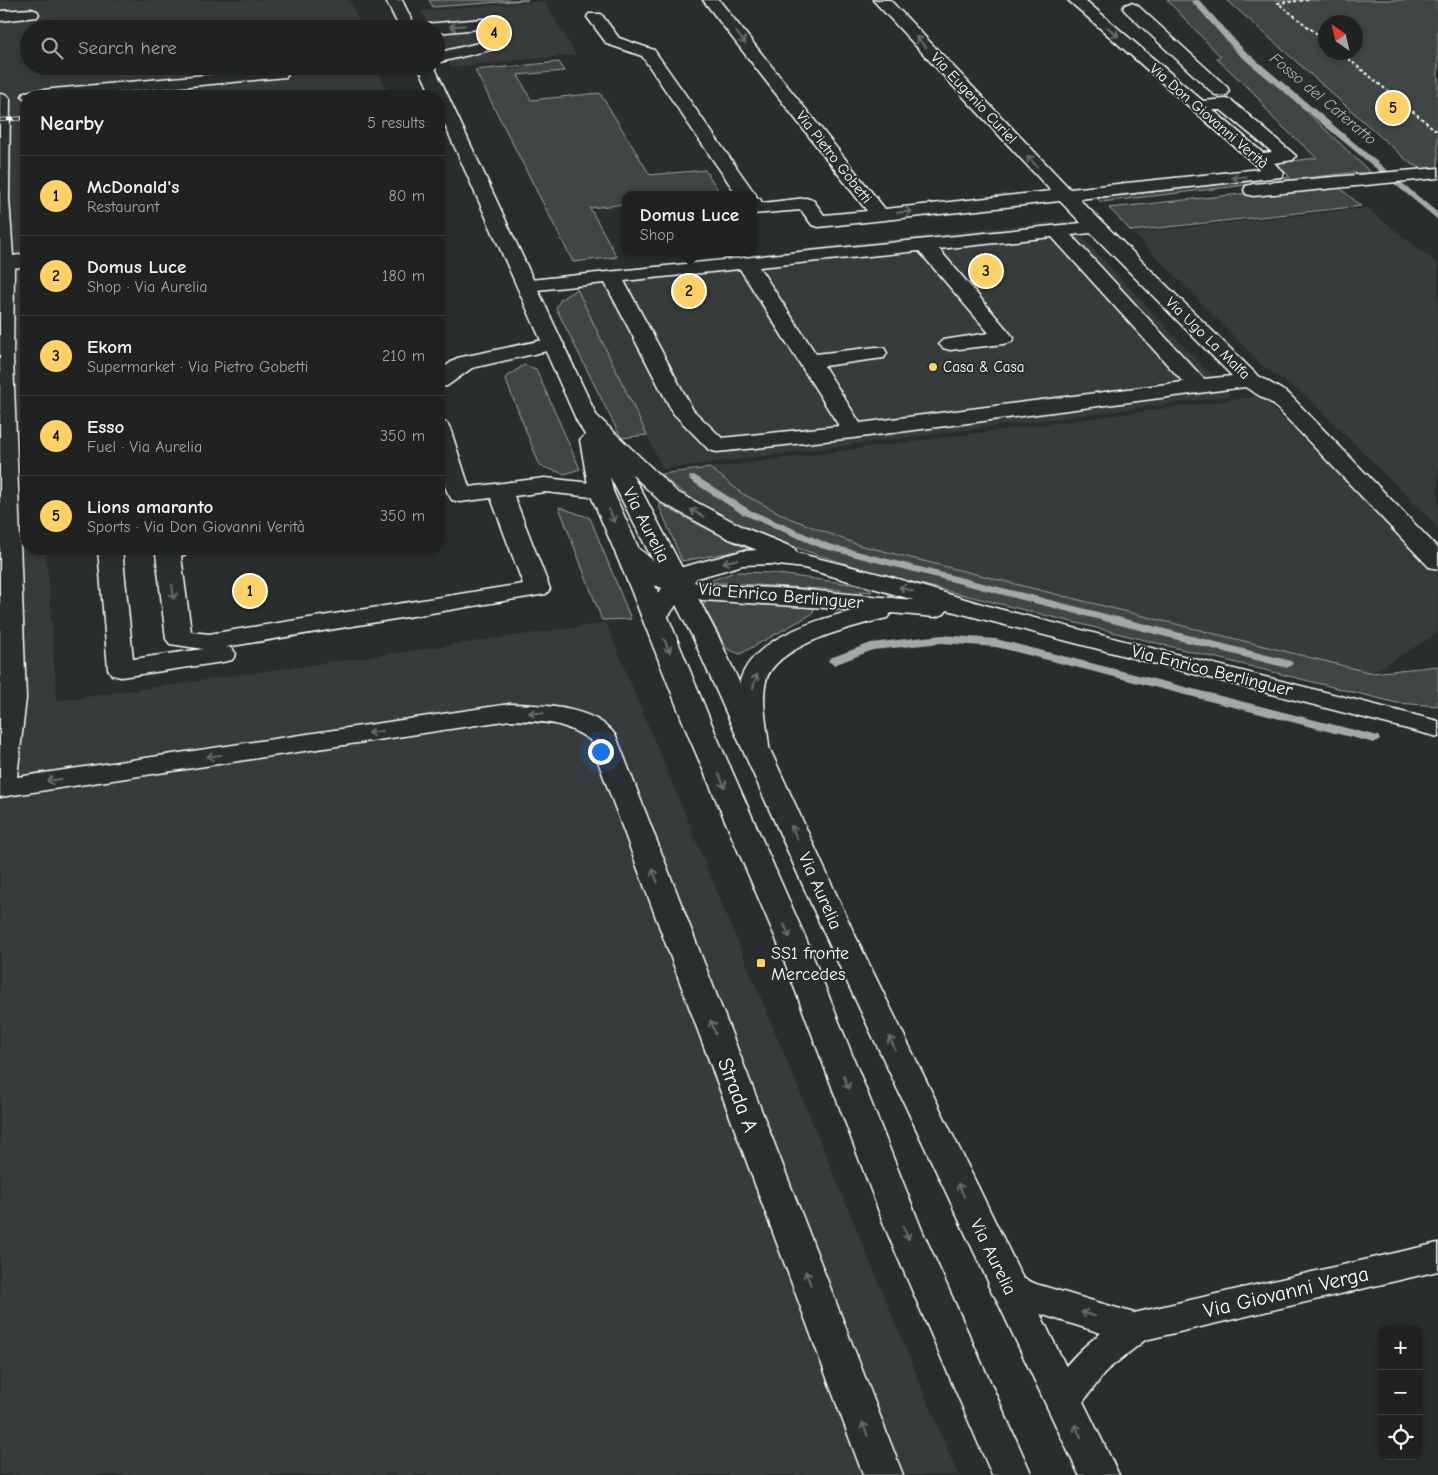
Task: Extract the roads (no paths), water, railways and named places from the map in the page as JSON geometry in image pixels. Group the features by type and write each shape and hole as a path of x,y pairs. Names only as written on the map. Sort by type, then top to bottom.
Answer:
{"street":[{"name":"Via Pietro Gobetti","path":"710,0 880,215 1072,202"},
{"name":"Via Eugenio Curiel","path":"881,0 1072,202"},
{"name":"Via Don Giovanni Verità","path":"1072,202 1275,173 1076,0"},
{"path":"398,1 405,20"},
{"path":"1131,8 1221,91"},
{"path":"0,16 30,14"},
{"path":"595,17 612,41 648,53 744,191"},
{"path":"445,27 484,24 492,45 445,56"},
{"path":"1140,56 1179,52"},
{"path":"84,90 217,75 216,90"},
{"name":"Via Aurelia","path":"430,75 437,90"},
{"path":"1,788 13,698 4,565 1,359 10,262 0,199 0,99 20,97"},
{"path":"1198,106 1226,104 1287,156 1258,159"},
{"name":"Via Aurelia","path":"445,107 587,419 628,488 706,638 839,933 1006,1285 1099,1475"},
{"path":"1072,202 1438,173"},
{"name":"Via Ugo La Malfa","path":"1072,202 1248,380 1281,399 1438,562"},
{"path":"757,209 806,204 819,221 880,215"},
{"path":"527,285 1096,226"},
{"path":"1056,230 1198,386"},
{"path":"924,244 1004,338 950,344"},
{"path":"746,263 853,431"},
{"path":"612,277 684,413 718,445 853,431 1248,380"},
{"path":"445,377 465,363 553,344"},
{"path":"810,361 876,353"},
{"name":"Via Aurelia","path":"587,419 601,491 703,737 791,940 904,1230 1012,1475"},
{"name":"Via Enrico Berlinguer","path":"587,419 669,497 736,533 805,561 986,613 1438,729"},
{"path":"445,465 450,496 545,485 601,491"},
{"path":"168,555 179,639 209,642 536,589 500,490"},
{"path":"627,551 652,574 677,585 654,616"},
{"path":"110,555 120,669 328,639 391,613"},
{"name":"Via Enrico Berlinguer","path":"805,561 770,557 742,558 688,573 677,585 702,592 796,597 986,613"},
{"name":"Via Enrico Berlinguer","path":"755,746 753,679 764,661 792,642 833,623 870,614 930,609"},
{"name":"Strada A","path":"1,788 510,712 553,714 584,723 602,736 883,1475"},
{"name":"Via Giovanni Verga","path":"1063,1399 1094,1359 1134,1328 1438,1257"},
{"name":"Via Giovanni Verga","path":"1006,1285 1024,1295 1134,1328"}],"waterway":[{"name":"Fosso del Cateratto","path":"1195,0 1240,51 1438,217"},
{"path":"694,478 746,512 825,546 1287,664"},
{"path":"834,661 871,647 942,639 996,643 1374,739"}],"railway":[{"path":"0,120 20,118"}],"place":[{"name":"Esso","path":"494,33"},
{"name":"Lions amaranto","path":"1393,108"},
{"name":"Ekom","path":"986,271"},
{"name":"Domus Luce","path":"689,291"},
{"name":"Casa & Casa","path":"933,367"},
{"name":"McDonald's","path":"250,591"},
{"name":"SS1 fronte Mercedes","path":"761,963"}]}
